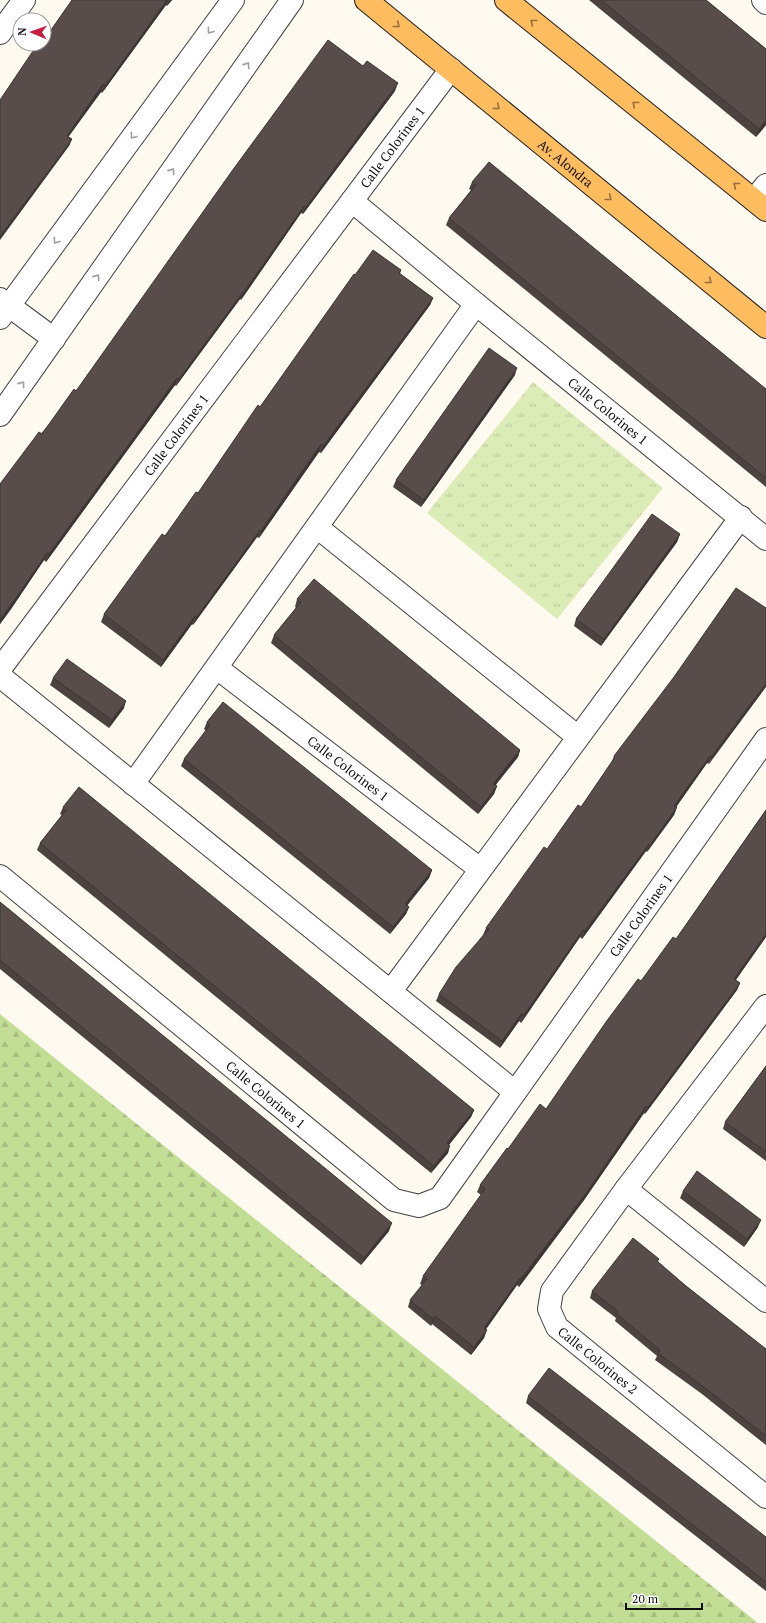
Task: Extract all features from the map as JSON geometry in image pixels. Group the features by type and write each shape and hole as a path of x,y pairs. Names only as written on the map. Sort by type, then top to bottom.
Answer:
{"main road":[{"name":"Av. Alondra","path":"366,0 766,327"},
{"path":"506,0 762,198"}],"street":[{"path":"0,33 24,0"},
{"path":"54,339 3,307 233,0"},
{"path":"0,416 292,0"},
{"path":"763,0 766,3"},
{"name":"Calle Colorines 1","path":"0,669 451,69"},
{"name":"Calle Colorines 1","path":"352,201 476,304 741,517 766,539"},
{"path":"134,784 476,304"},
{"path":"391,991 741,517"},
{"path":"317,527 578,737"},
{"name":"Calle Colorines 1","path":"217,668 480,869"},
{"path":"0,676 515,1092"},
{"name":"Calle Colorines 1","path":"0,876 394,1200 419,1206 440,1198 766,739"},
{"name":"Calle Colorines 2","path":"766,1006 626,1189 552,1291 550,1309 557,1327 766,1497"},
{"path":"626,1189 763,1293"}],"green space":[{"path":"533,382 663,488 557,619 427,513"},
{"path":"0,1014 758,1623 0,1623"}],"building":[{"path":"72,0 167,0 105,86 103,84 67,136 72,139 0,236 0,100 32,52 52,52 52,29"},
{"path":"601,0 706,0 766,49 766,121 759,129"},
{"path":"328,40 363,66 367,61 398,83 306,207 304,206 244,292 179,379 177,378 49,554 47,553 0,620 0,484 39,432 42,434 74,389 76,391 232,171"},
{"path":"489,162 766,389 766,478 449,218 476,185 472,182"},
{"path":"373,250 401,270 399,273 433,298 323,446 321,444 261,531 260,530 196,618 195,616 163,660 104,614 162,534 165,536 196,492 198,493 258,405 260,407 354,274 355,275"},
{"path":"489,348 517,368 424,500 396,480"},
{"path":"652,514 680,534 604,639 576,619"},
{"path":"314,579 520,750 493,784 497,786 481,807 274,635 301,602 297,599"},
{"path":"736,588 766,608 766,683 674,806 677,807 650,845 649,844 585,931 583,930 524,1015 522,1013 502,1041 439,994 456,967 489,929 486,928 544,847 547,849 578,805 581,807 615,757 614,756 674,677"},
{"path":"67,659 126,701 112,720 53,678"},
{"path":"223,702 432,870 405,904 409,907 393,927 184,759 210,725 207,722"},
{"path":"79,787 474,1110 447,1143 450,1146 434,1166 40,843 67,809 63,807"},
{"path":"766,810 766,934 734,979 740,983 648,1107 646,1106 587,1192 521,1279 520,1278 484,1328 487,1330 474,1347 435,1316 433,1319 410,1300 427,1279 423,1276 485,1189 480,1185 507,1148 508,1149 540,1104 546,1109 606,1022 638,979 641,981 673,937 676,939"},
{"path":"0,902 392,1223 364,1258 0,960"},
{"path":"766,1066 766,1152 725,1122"},
{"path":"697,1171 761,1220 747,1239 683,1191"},
{"path":"633,1238 659,1259 657,1261 686,1286 766,1349 766,1436 658,1353 660,1350 617,1314 619,1312 592,1291"},
{"path":"549,1368 766,1537 766,1582 528,1396"}]}
